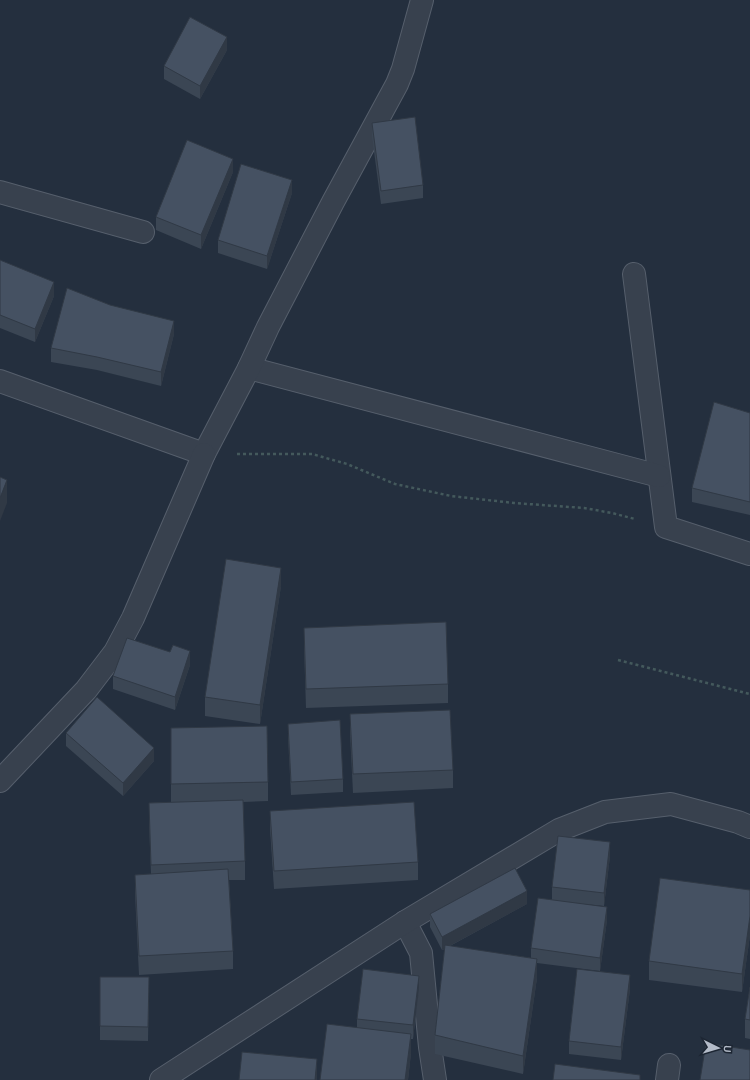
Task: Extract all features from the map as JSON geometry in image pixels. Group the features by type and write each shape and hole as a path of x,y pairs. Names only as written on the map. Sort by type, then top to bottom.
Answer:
{"street":[{"path":"0,781 86,690 115,652 133,618 204,454 333,202 397,84 403,69 422,0"},
{"path":"0,192 143,232"},
{"path":"634,274 666,527 750,554"},
{"path":"249,368 659,476"},
{"path":"0,381 204,454"},
{"path":"161,1080 405,922 559,830 605,812 671,804 738,822 750,827"},
{"path":"405,922 421,953 430,1047 435,1080"}],"path":[{"path":"204,454 312,454 347,464 395,484 451,496 514,503 584,508 612,513 666,527"},
{"path":"618,660 750,694"}],"building":[{"path":"190,17 227,37 200,86 164,66"},
{"path":"415,117 423,185 381,191 372,123"},
{"path":"187,140 233,159 201,235 156,217"},
{"path":"241,164 292,180 267,256 218,240"},
{"path":"0,260 54,282 35,329 0,315"},
{"path":"67,288 110,305 174,321 161,372 51,348"},
{"path":"714,402 750,413 750,502 692,488"},
{"path":"0,477 7,480 0,498"},
{"path":"226,559 281,568 260,705 205,697"},
{"path":"446,622 448,684 306,689 304,628"},
{"path":"127,638 170,652 173,645 190,651 175,697 113,676"},
{"path":"97,697 154,748 123,783 66,733"},
{"path":"450,710 453,770 353,774 350,714"},
{"path":"340,720 343,779 291,782 288,724"},
{"path":"267,726 268,782 171,784 171,728"},
{"path":"243,800 245,861 151,865 149,803"},
{"path":"414,802 418,862 274,871 270,811"},
{"path":"558,836 610,842 604,893 552,887"},
{"path":"515,868 527,891 442,937 430,914"},
{"path":"228,869 233,951 139,956 135,875"},
{"path":"660,878 750,890 750,916 742,974 649,961"},
{"path":"538,898 607,907 600,958 531,948"},
{"path":"445,945 537,959 523,1056 435,1035"},
{"path":"363,969 419,976 413,1025 357,1019"},
{"path":"577,969 630,975 621,1047 569,1041"},
{"path":"100,977 149,977 148,1027 100,1026"},
{"path":"750,987 750,1020 745,1019"},
{"path":"327,1024 411,1034 405,1080 320,1080"},
{"path":"706,1043 750,1050 750,1080 700,1080"},
{"path":"242,1052 317,1059 315,1080 239,1080"},
{"path":"555,1064 640,1075 640,1080 553,1080"}]}
